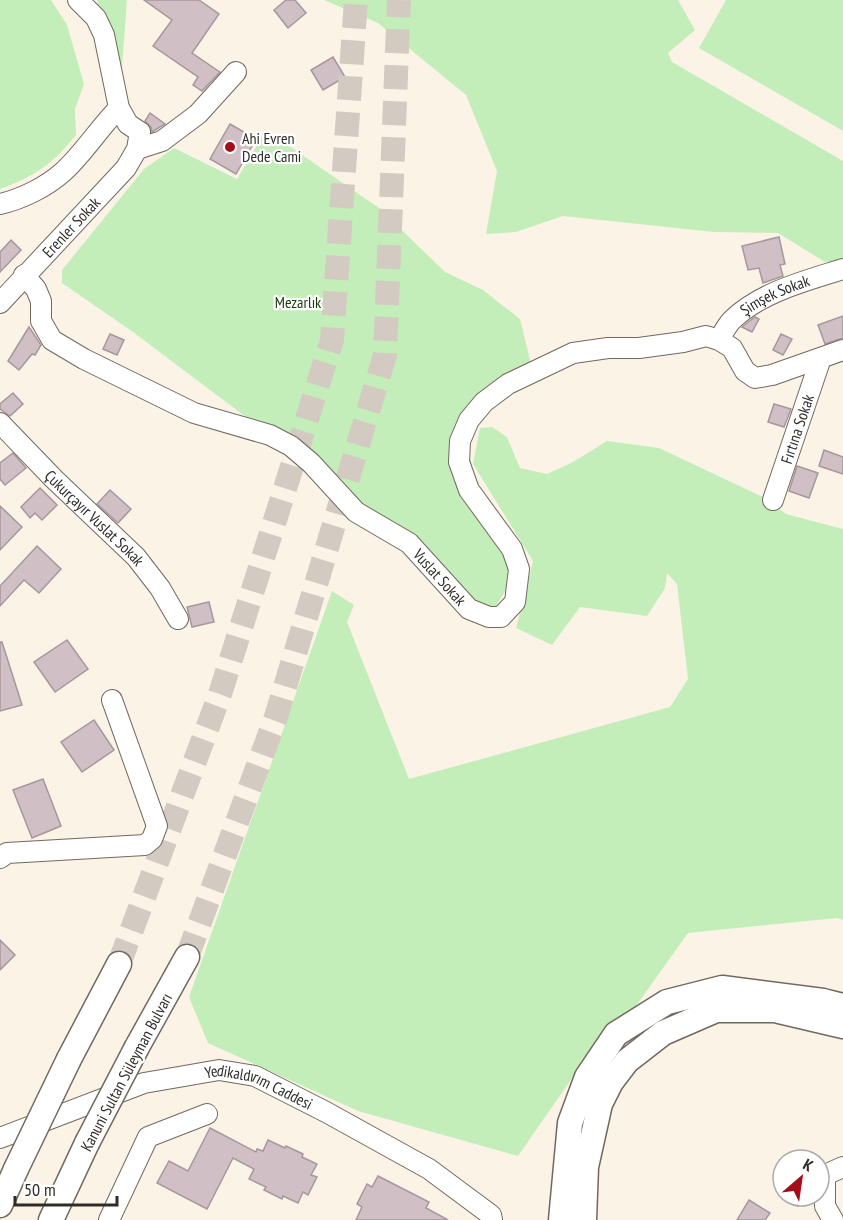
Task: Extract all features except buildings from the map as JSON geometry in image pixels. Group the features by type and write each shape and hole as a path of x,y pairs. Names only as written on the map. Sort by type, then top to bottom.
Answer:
{"main road":[{"name":"Kanuni Sultan Süleyman Bulvarı","path":"51,1220 87,1143 187,957"},
{"path":"0,1205 69,1059 118,964"},
{"path":"561,1220 570,1123 587,1077 616,1034 667,1002 722,988 823,1001 843,1006"},
{"path":"584,1220 586,1167 600,1104 611,1082 627,1061 663,1033 716,1010 776,1010 843,1026"}],"street":[{"path":"78,0 96,18 104,35 119,108 128,123 140,132 137,149 162,141 198,114 236,72"},
{"path":"0,204 17,200 63,172 119,108"},
{"name":"Erenler Sokak","path":"0,303 126,168 137,149"},
{"name":"Şimşek Sokak","path":"718,340 731,321 756,301 843,269"},
{"name":"Vuslat Sokak","path":"24,276 36,289 41,301 41,321 52,340 84,359 194,413 270,435 291,446 356,512 409,543 469,609 489,617 501,617 515,602 519,569 512,549 469,490 459,462 460,441 469,420 484,402 507,384 573,352 650,347 706,336 718,340"},
{"path":"718,340 732,348 745,370 755,378 772,375 843,351"},
{"name":"Fırtına Sokak","path":"773,500 821,358"},
{"name":"Çukurçayır Vuslat Sokak","path":"0,423 54,479 136,556 160,588 177,619"},
{"path":"0,858 7,853 145,845 152,839 158,826 112,700"},
{"name":"Yedikaldırım Caddesi","path":"0,1138 144,1083 219,1070 255,1076 385,1144 429,1169 491,1215 492,1220"},
{"path":"109,1220 148,1137 207,1114"},
{"path":"833,1220 825,1206 825,1174 843,1167"}],"green space":[{"path":"0,0 51,0 67,25 84,84 75,109 76,135 42,168 0,189"},
{"path":"97,0 127,0 119,108"},
{"path":"324,0 678,0 695,30 668,53 672,62 843,161 843,259 825,262 778,233 714,232 563,216 516,232 486,234 497,171 466,95 378,23"},
{"path":"726,0 843,0 843,131 699,48"},
{"name":"Mezarlık","path":"266,130 379,208 445,272 483,290 520,319 533,372 465,430 479,505 519,569 489,617 270,435 133,332 62,283 62,270 144,169 174,148 237,179"},
{"path":"492,427 507,437 520,468 547,474 573,462 607,441 659,448 763,497 786,514 843,529 843,920 837,918 688,933 636,1006 604,1028 518,1156 358,1111 208,1043 189,997 332,591 354,605 347,622 409,779 670,707 688,679 677,584 667,573 665,588 647,616 580,607 552,645 516,628 533,561 473,464 480,428"}],"tunnel":[{"path":"119,964 220,694 332,340 356,0"},
{"path":"187,957 276,717 385,355 399,0"}],"place":[{"name":"Ahi Evren Dede Cami","path":"230,147"}]}
